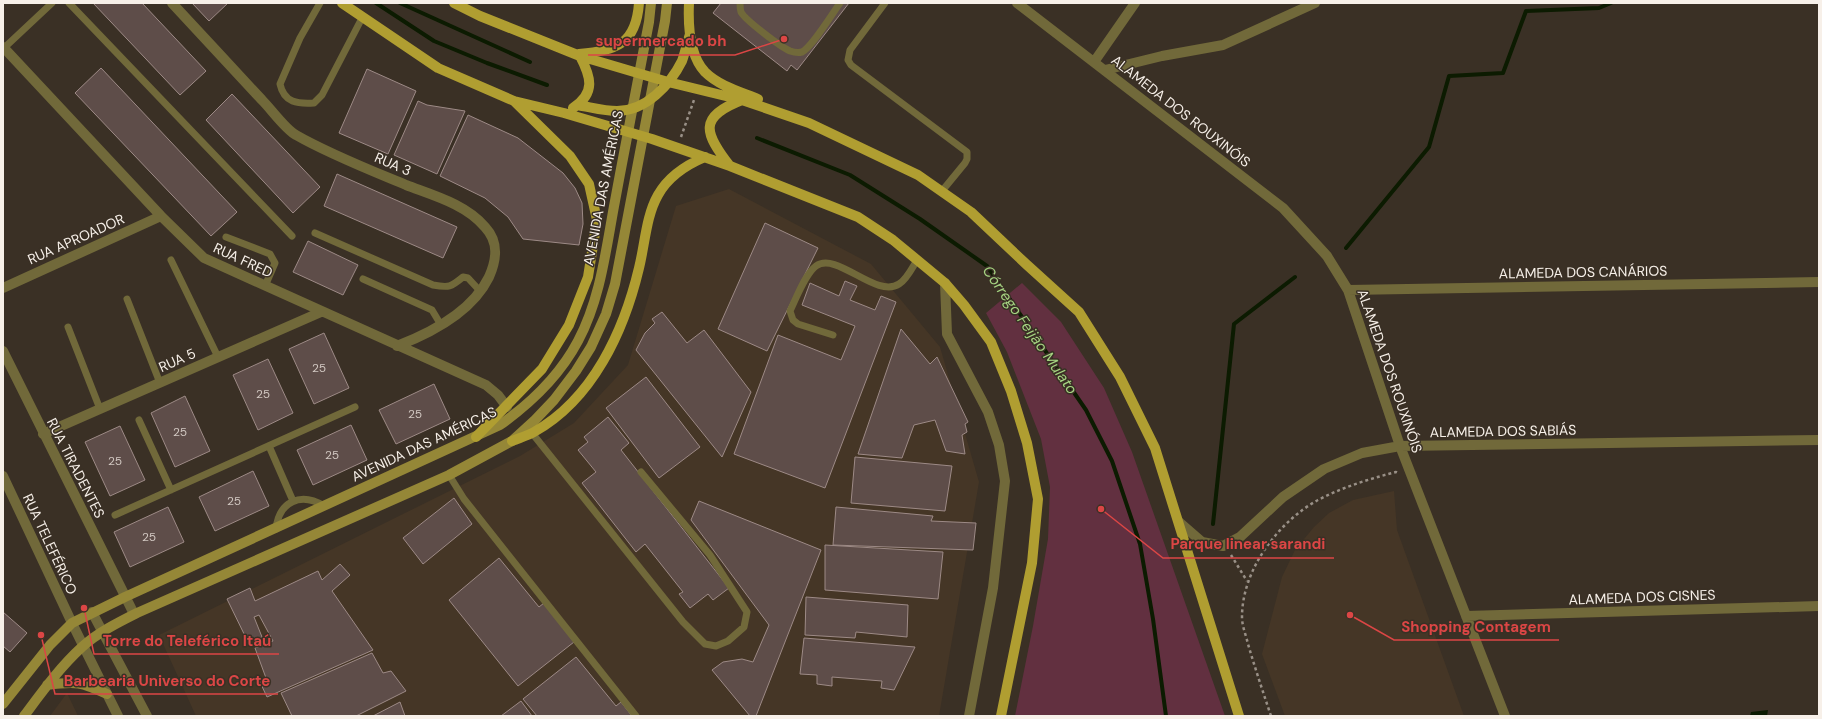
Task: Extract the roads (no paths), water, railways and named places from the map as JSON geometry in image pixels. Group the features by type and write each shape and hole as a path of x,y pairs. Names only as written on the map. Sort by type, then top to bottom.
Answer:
{"main road":[{"path":"342,3 362,18 438,68 514,101 564,113 705,157 858,217 893,240 945,283 964,305 991,342 1011,391 1027,443 1038,499 1032,563 1001,716"},
{"path":"454,3 480,16 577,55 668,82 742,100 809,123"},
{"path":"577,55 602,51 618,46 629,37 636,23 639,3"},
{"name":"AVENIDA DAS AMÉRICAS","path":"3,704 50,645 72,623 92,612 500,425 520,411 550,380 578,342 596,295 604,262 651,3"},
{"path":"512,441 554,400 576,371 591,347 606,314 615,284 665,21 667,3"},
{"path":"689,3 690,33 697,58 705,72 722,84 764,101 918,175 971,212 1079,312 1120,377 1155,448 1239,716"},
{"path":"577,105 616,111 629,110 648,101 668,82 682,59 690,33"},
{"path":"564,113 577,105 588,93 590,83 588,72 577,55"},
{"path":"730,166 717,148 711,136 709,126 713,117 724,107 742,100"},
{"path":"476,437 542,370 569,325 588,277 597,220 589,184 570,156 514,101"},
{"path":"24,716 47,685 83,646 134,614 448,475 549,423 587,384 604,359 619,332 639,269 651,211 658,194 682,169 705,157"},
{"path":"47,685 67,682 82,683 107,694"}],"street":[{"name":"RUA 3","path":"172,3 294,134 370,170 450,203 472,215 485,227 495,245 495,262 480,291 463,308 441,326 397,346"},
{"name":"ALAMEDA DOS ROUXINÓIS","path":"1017,3 1283,208 1327,256 1348,290 1400,446 1506,716"},
{"path":"1094,62 1135,3"},
{"path":"1104,70 1162,56 1223,45 1315,3"},
{"name":"RUA FRED","path":"3,47 161,216 204,258 486,385 498,395 507,407"},
{"name":"RUA APROADOR","path":"3,288 161,216"},
{"name":"ALAMEDA DOS CANÁRIOS","path":"1348,290 1819,282"},
{"path":"945,283 946,334 988,412 999,445 1005,482 993,588 969,716"},
{"name":"RUA 5","path":"43,434 321,312"},
{"name":"RUA TIRADENTES","path":"3,351 43,434 134,614"},
{"name":"ALAMEDA DOS SABIÁS","path":"1179,522 1202,542 1224,546 1240,537 1283,497 1324,469 1362,453 1400,446 1819,440"},
{"name":"RUA TELEFÉRICO","path":"3,476 83,646 118,716"},
{"name":"ALAMEDA DOS CISNES","path":"1466,616 1819,606"},
{"path":"92,612 147,716"}],"lane":[{"path":"3,47 52,3"},
{"path":"69,3 292,236"},
{"path":"320,3 300,38 280,84 281,91 290,100 298,104 314,103 322,95 362,18"},
{"path":"740,3 742,13 750,21 790,51 799,52 803,51 812,43 840,3"},
{"path":"885,3 850,50 848,60 851,65 967,152 968,156 965,163 942,191"},
{"path":"315,233 434,284 445,287 454,286 463,277 468,278 480,291"},
{"path":"226,237 270,254 275,264 265,286"},
{"path":"171,260 218,358"},
{"path":"833,335 798,324 794,320 790,311 810,272 817,265 828,263 886,288 898,285 905,279 917,260"},
{"path":"363,279 432,310 441,326"},
{"path":"127,299 160,383"},
{"path":"68,327 100,409"},
{"path":"115,515 355,407"},
{"path":"139,420 171,490"},
{"path":"532,433 683,622 705,644 716,646 728,641 744,627 747,612 710,555 641,472"},
{"path":"269,446 293,501"},
{"path":"448,475 464,499 636,716"},
{"path":"276,528 280,512 293,501 304,499 315,501 324,506"}],"waterway":[{"path":"376,3 434,41 487,63 547,85"},
{"path":"400,3 530,62"},
{"name":"Córrego Feijão Mulato","path":"1346,248 1429,147 1449,76 1503,73 1526,11 1599,8 1611,3"},
{"name":"Córrego Feijão Mulato","path":"757,138 850,175 920,219 987,266 1086,410 1112,461 1140,544 1153,619 1166,716"},
{"name":"Córrego Feijão Mulato","path":"1213,524 1234,324 1295,277"}],"place":[{"name":"supermercado bh","path":"784,39"},
{"name":"Parque linear sarandi","path":"1101,509"},
{"name":"Torre do Teleférico Itaú","path":"84,608"},
{"name":"Shopping Contagem","path":"1350,615"},
{"name":"Barbearia Universo do Corte","path":"41,635"}]}
